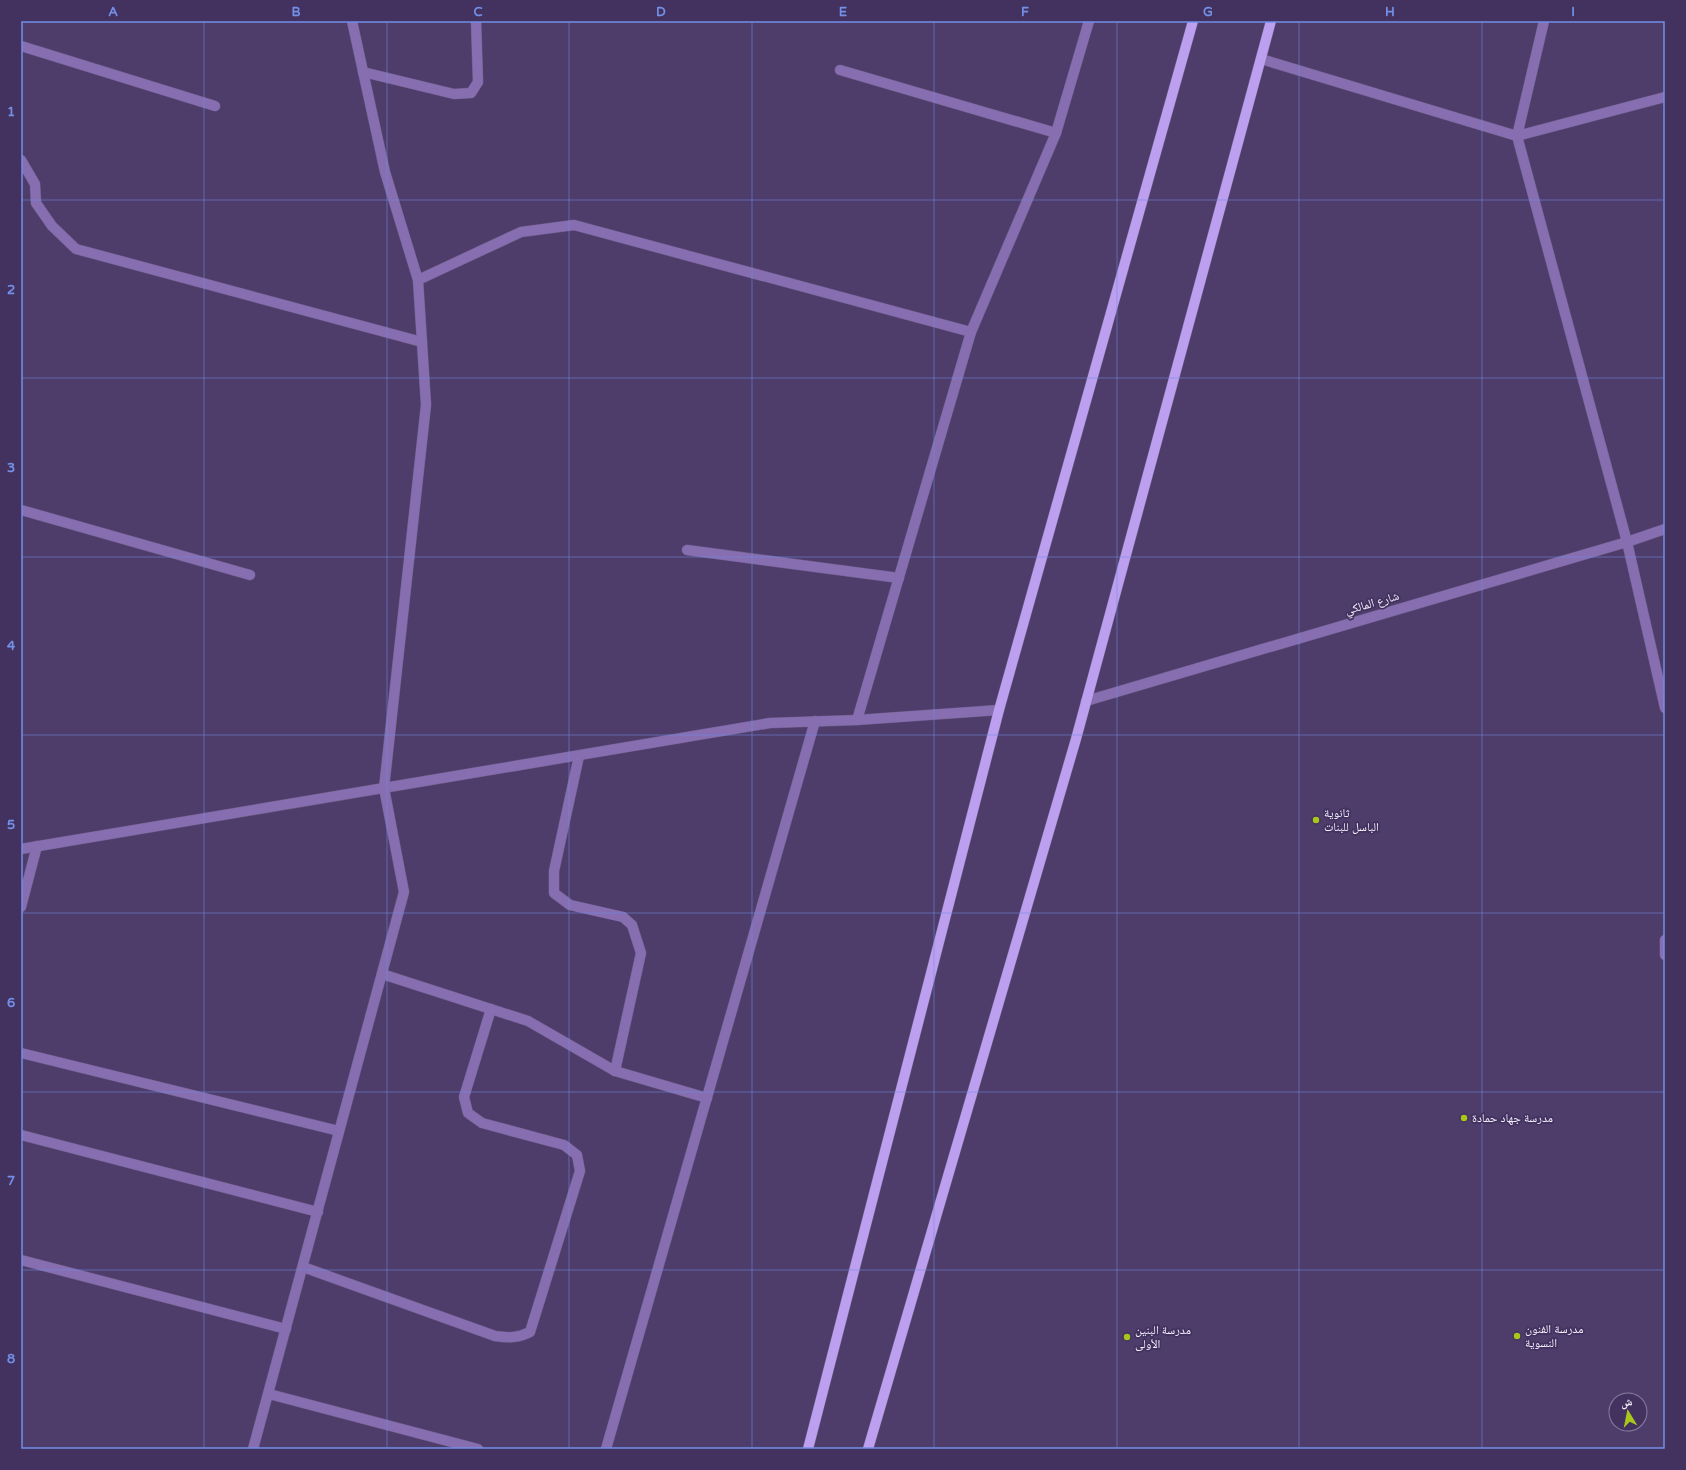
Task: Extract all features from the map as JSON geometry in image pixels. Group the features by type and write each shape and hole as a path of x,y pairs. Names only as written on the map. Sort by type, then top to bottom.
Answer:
{"main road":[{"path":"808,1449 999,710 1193,21"},
{"path":"868,1449 1086,701 1271,21"}],"street":[{"path":"253,1449 404,892 384,788 426,405 418,280 385,172 352,21"},
{"path":"363,72 454,94 471,92 478,82 476,21"},
{"path":"857,720 971,332 1056,133 1089,21"},
{"path":"1544,21 1517,136 1627,542 1665,708"},
{"path":"21,46 215,106"},
{"path":"1261,59 1517,136 1665,97"},
{"path":"840,70 1056,133"},
{"path":"21,160 35,184 36,203 52,226 76,249 422,342"},
{"path":"418,280 521,232 574,225 971,332"},
{"path":"21,510 250,575"},
{"name":"شارع المالكي","path":"1086,701 1627,542 1665,529"},
{"path":"687,550 899,578"},
{"path":"21,849 770,723 857,720 999,710"},
{"path":"606,1449 815,721"},
{"path":"579,756 554,871 554,893 570,906 623,917 632,925 641,953 615,1071"},
{"path":"21,907 37,846"},
{"path":"1665,940 1665,955"},
{"path":"382,974 528,1021 615,1071 707,1098"},
{"path":"303,1267 495,1336 508,1338 522,1336 530,1332 580,1170 577,1155 564,1145 482,1123 468,1113 464,1097 491,1009"},
{"path":"21,1053 339,1131"},
{"path":"21,1135 318,1212"},
{"path":"21,1260 286,1329"},
{"path":"269,1394 478,1449"}],"place":[{"name":"ثانوية الباسل للبنات","path":"1316,820"},
{"name":"مدرسة جهاد حمادة","path":"1464,1118"},
{"name":"مدرسة الفنون النسوية","path":"1517,1336"},
{"name":"مدرسة البنين الأولى","path":"1127,1337"}]}
